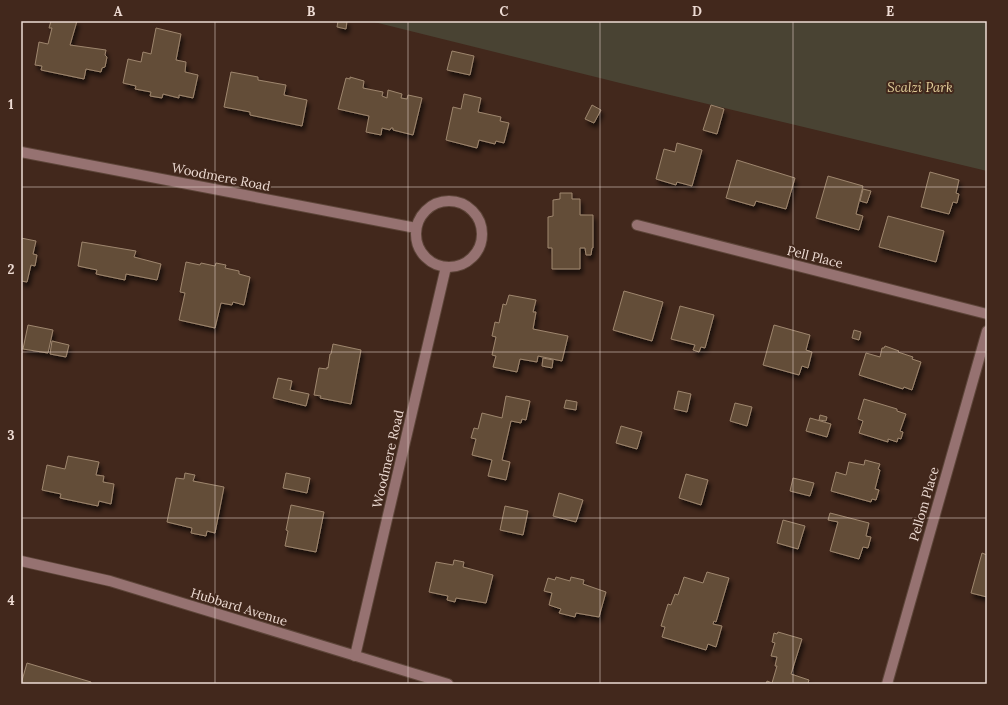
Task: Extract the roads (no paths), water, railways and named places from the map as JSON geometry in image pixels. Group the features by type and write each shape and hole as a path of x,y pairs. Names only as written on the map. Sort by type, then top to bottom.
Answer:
{"street":[{"name":"Woodmere Road","path":"21,152 416,228"},
{"path":"447,201 461,203 473,211 481,223 483,238 481,245 473,258 454,267 446,267 433,264 423,255 417,242 416,228 422,215 433,205 439,202 447,201"},
{"name":"Pell Place","path":"637,225 987,314"},
{"name":"Woodmere Road","path":"355,656 446,267"},
{"name":"Pellom Place","path":"887,684 987,331"},
{"name":"Hubbard Avenue","path":"21,561 110,581 448,684"}],"park label":[{"name":"Scalzi Park","path":"920,87"}]}
